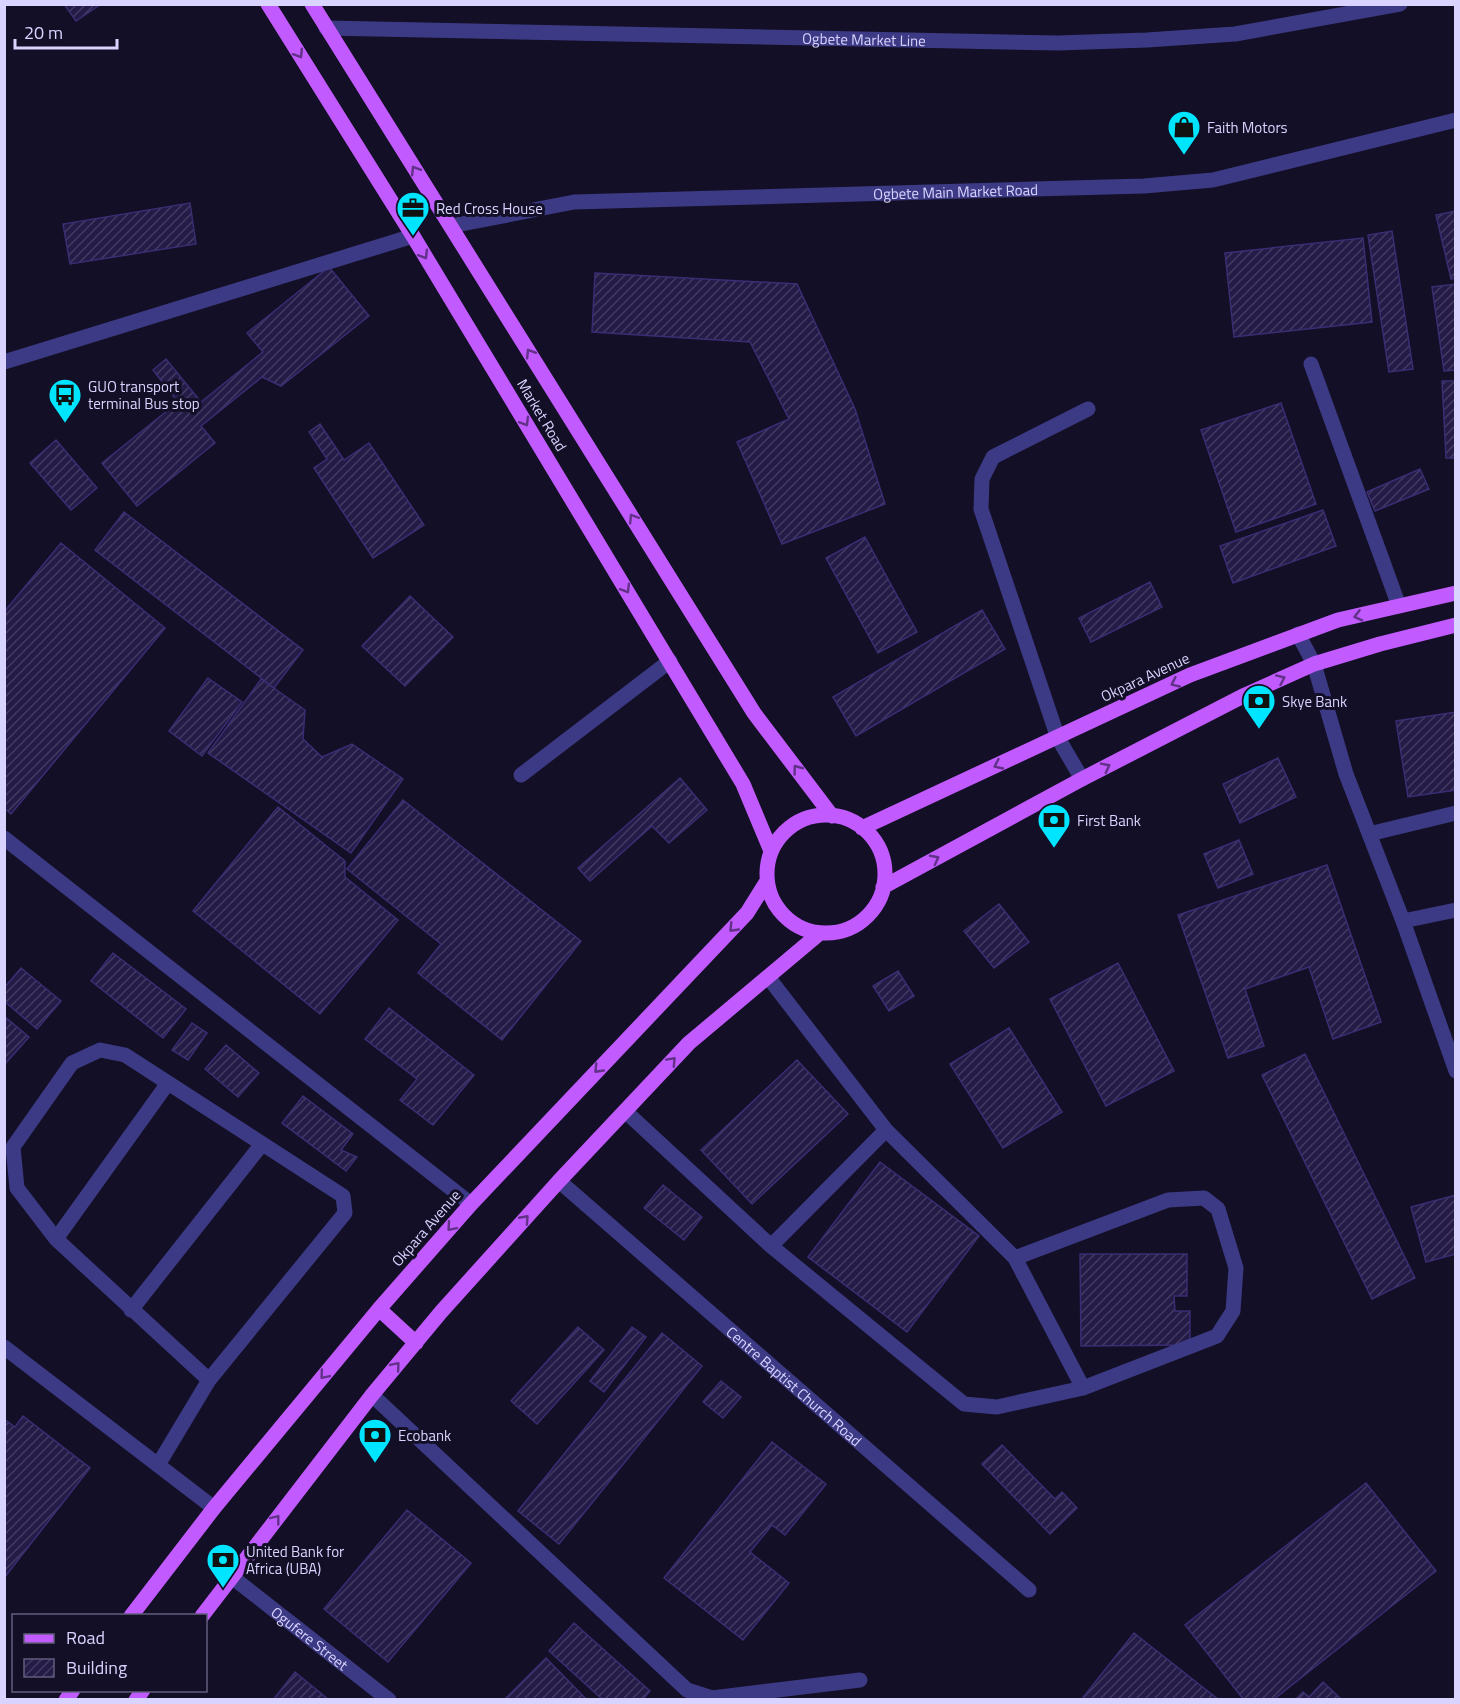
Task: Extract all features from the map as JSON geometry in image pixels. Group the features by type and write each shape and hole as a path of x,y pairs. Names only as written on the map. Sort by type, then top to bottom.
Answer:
{"main road":[{"name":"Market Road","path":"268,4 413,236 670,661 743,784 771,851"},
{"name":"Market Road","path":"312,4 754,713 832,816"},
{"name":"Okpara Avenue","path":"862,828 1190,675 1338,620 1455,593"},
{"path":"884,887 1082,779 1245,695 1314,664 1455,625"},
{"path":"814,816 832,816 848,820 862,828 873,840 881,855 885,870 884,887 879,901 871,912 848,929 819,933 801,928 784,916 772,900 767,881 767,866 771,851 782,835 796,824 814,816"},
{"name":"Okpara Avenue","path":"133,1614 214,1508 379,1309 471,1204 747,913 767,881"},
{"path":"204,1614 372,1395 559,1181 689,1043 819,933"},
{"path":"379,1309 416,1343"}],"street":[{"name":"Ogbete Market Line","path":"326,28 1058,43 1235,34 1400,4"},
{"name":"Ogbete Main Market Road","path":"451,226 574,202 1144,186 1213,180 1455,120"},
{"path":"4,362 413,236"},
{"path":"1311,364 1399,606"},
{"path":"1082,779 1058,738 981,509 982,479 993,457 1088,409"},
{"path":"1298,634 1314,664 1346,774 1403,921 1455,1071"},
{"path":"521,775 670,661"},
{"path":"1368,834 1455,813"},
{"path":"4,838 471,1204"},
{"path":"1403,921 1455,910"},
{"path":"768,977 886,1130 1015,1258 1083,1388"},
{"path":"158,1465 209,1380 345,1213 343,1196 125,1055 100,1050 72,1063 13,1147 17,1188 56,1239 209,1380"},
{"path":"56,1239 168,1083"},
{"path":"625,1112 771,1246 964,1404 997,1407 1083,1388 1217,1336 1233,1311 1236,1268 1218,1209 1204,1198 1168,1200 1015,1258"},
{"path":"771,1246 886,1130"},
{"path":"131,1310 262,1144"},
{"name":"Centre Baptist Church Road","path":"559,1181 1029,1590"},
{"path":"4,1347 214,1508"},
{"path":"372,1395 687,1690 712,1698 860,1680"},
{"name":"Ogufere Street","path":"232,1577 389,1700"}],"building":[{"path":"64,4 101,4 76,21"},
{"path":"190,203 196,244 70,264 63,224"},
{"path":"1456,211 1456,278 1451,279 1436,215"},
{"path":"1392,231 1413,369 1389,372 1368,235"},
{"path":"1363,238 1372,322 1234,337 1225,253"},
{"path":"329,267 369,316 281,386 262,377 201,426 215,443 137,506 102,463 178,402 153,370 166,359 201,402 263,352 247,333"},
{"path":"595,273 797,284 855,409 885,504 782,544 737,442 789,419 750,342 592,332"},
{"path":"1456,284 1456,370 1444,371 1432,287"},
{"path":"1442,381 1456,381 1456,458 1446,458"},
{"path":"1281,403 1316,504 1236,532 1201,430"},
{"path":"320,424 344,460 369,443 424,525 373,558 314,468 327,459 309,432"},
{"path":"56,440 97,488 71,510 30,463"},
{"path":"1420,469 1429,489 1375,511 1367,492"},
{"path":"1323,510 1336,546 1233,583 1220,546"},
{"path":"124,512 303,650 274,688 95,550"},
{"path":"865,537 917,632 878,653 826,558"},
{"path":"61,543 165,628 11,814 4,808 4,612"},
{"path":"1150,582 1162,607 1091,642 1079,618"},
{"path":"410,596 453,637 405,686 362,646"},
{"path":"982,610 1005,649 856,736 833,697"},
{"path":"208,678 242,702 202,756 169,731"},
{"path":"261,679 305,710 303,739 322,757 352,744 403,779 351,853 208,753"},
{"path":"1456,712 1456,790 1408,797 1396,721"},
{"path":"1278,758 1296,797 1240,823 1223,784"},
{"path":"680,778 707,810 669,843 652,826 590,881 578,868"},
{"path":"403,800 581,941 502,1040 418,973 441,944 347,869"},
{"path":"278,807 345,861 345,877 398,920 320,1014 193,911"},
{"path":"1239,840 1253,874 1218,888 1204,854"},
{"path":"1327,865 1381,1022 1333,1039 1309,967 1245,989 1264,1046 1228,1058 1178,915"},
{"path":"999,904 1029,942 994,968 964,931"},
{"path":"113,953 186,1009 163,1038 91,981"},
{"path":"1118,963 1174,1071 1106,1106 1050,999"},
{"path":"21,968 61,1001 37,1029 4,1001 4,988"},
{"path":"898,971 914,996 889,1011 873,986"},
{"path":"389,1008 474,1075 433,1125 400,1100 417,1079 365,1039"},
{"path":"4,1016 29,1037 4,1065"},
{"path":"192,1023 207,1033 188,1060 172,1050"},
{"path":"1009,1028 1062,1112 1003,1148 950,1064"},
{"path":"226,1045 259,1073 238,1097 205,1069"},
{"path":"1305,1054 1415,1278 1372,1299 1262,1075"},
{"path":"797,1060 848,1114 752,1204 701,1150"},
{"path":"303,1096 353,1134 341,1150 357,1157 346,1171 282,1123"},
{"path":"880,1162 979,1236 907,1332 808,1257"},
{"path":"663,1185 702,1217 684,1240 644,1208"},
{"path":"1456,1195 1456,1254 1426,1262 1411,1207"},
{"path":"1080,1254 1187,1254 1187,1296 1174,1296 1175,1311 1190,1311 1190,1345 1081,1346"},
{"path":"578,1327 604,1350 537,1424 511,1401"},
{"path":"632,1327 646,1337 604,1392 590,1381"},
{"path":"662,1333 702,1366 559,1544 518,1511"},
{"path":"721,1381 741,1397 723,1418 703,1402"},
{"path":"23,1416 90,1468 4,1578 4,1419 15,1427"},
{"path":"772,1442 826,1484 785,1535 772,1525 750,1552 789,1583 743,1640 664,1578"},
{"path":"1002,1445 1055,1499 1062,1492 1077,1508 1050,1534 982,1464"},
{"path":"1366,1483 1436,1571 1273,1700 1244,1700 1185,1625"},
{"path":"407,1510 471,1563 388,1662 324,1609"},
{"path":"574,1623 650,1691 642,1700 603,1700 549,1651"},
{"path":"1134,1633 1219,1700 1081,1700"},
{"path":"546,1658 587,1700 504,1700"},
{"path":"295,1672 329,1700 273,1700"},
{"path":"1323,1682 1342,1700 1295,1700 1303,1692 1309,1697"}],"place":[{"name":"Faith Motors","path":"1184,156"},
{"name":"Red Cross House","path":"413,237"},
{"name":"GUO transport terminal Bus stop","path":"65,424"},
{"name":"Skye Bank","path":"1259,730"},
{"name":"First Bank","path":"1054,849"},
{"name":"Ecobank","path":"375,1464"},
{"name":"United Bank for Africa (UBA)","path":"223,1589"}]}
